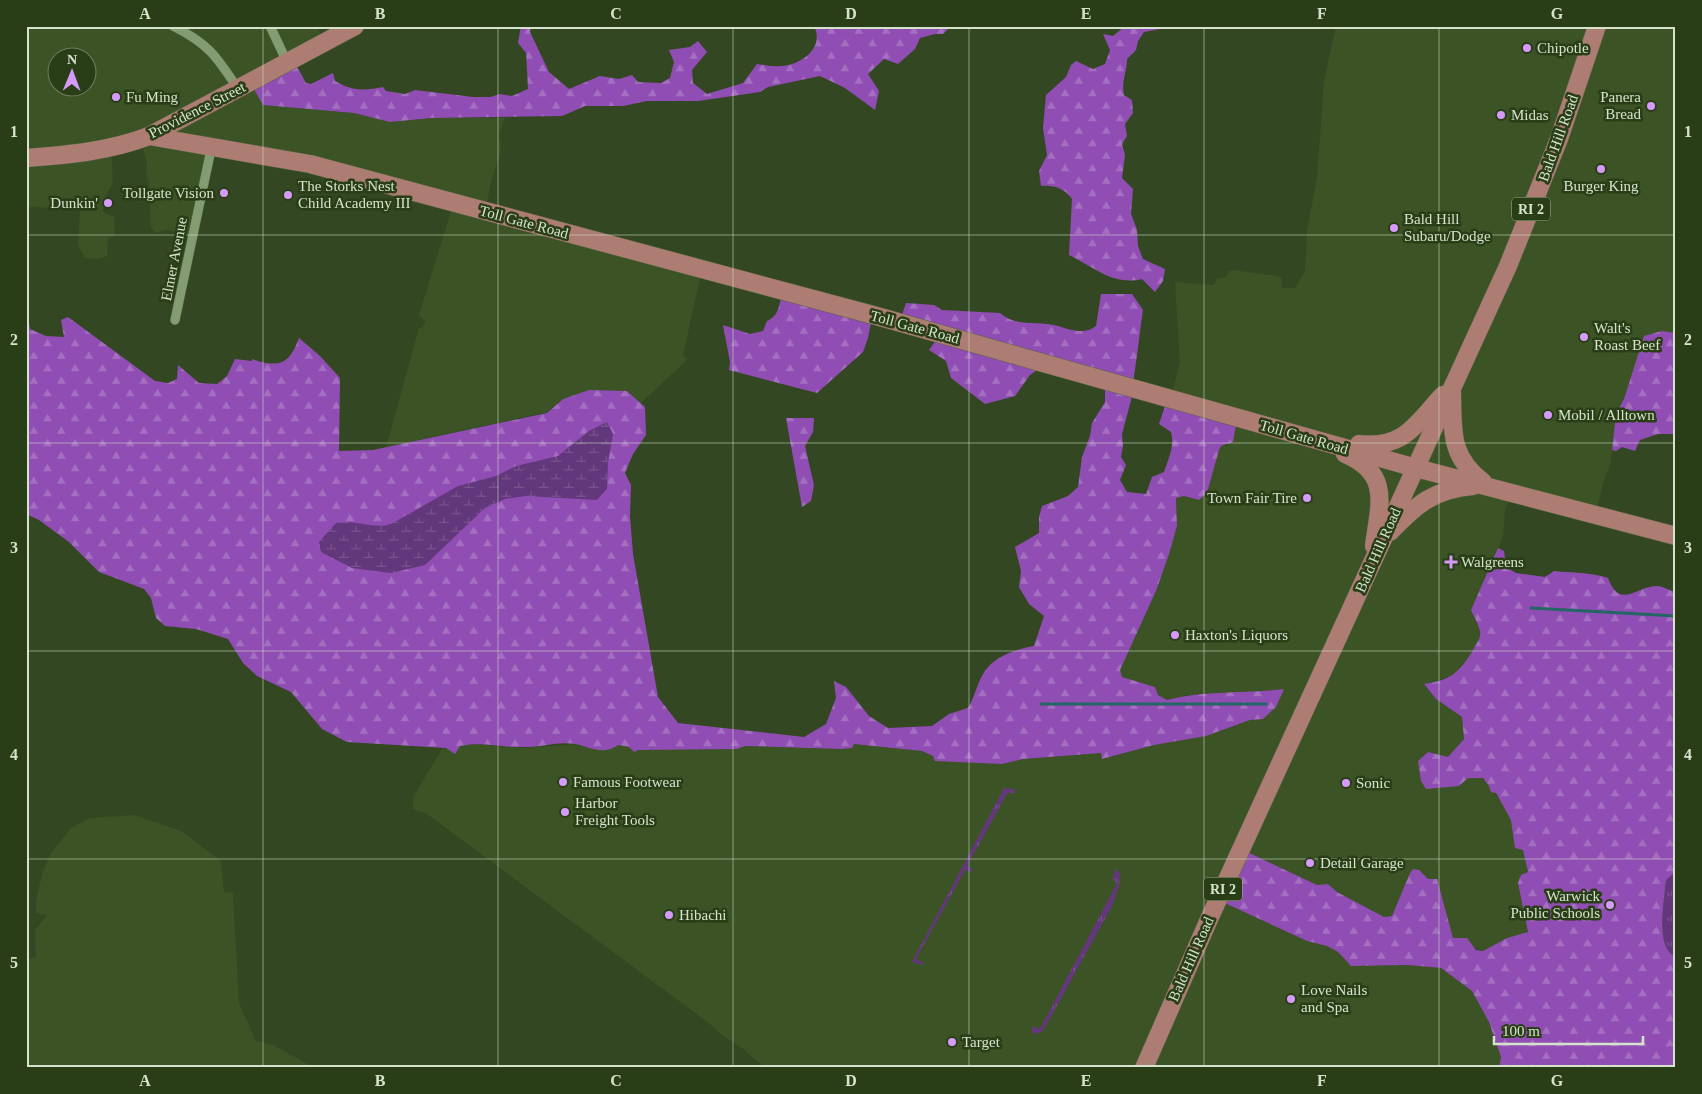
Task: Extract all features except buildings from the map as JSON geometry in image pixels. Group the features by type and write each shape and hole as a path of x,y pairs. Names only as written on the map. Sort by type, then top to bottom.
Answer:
{"main road":[{"name":"Providence Street","path":"26,158 90,152 149,136 355,26"},
{"name":"Bald Hill Road","path":"1144,1068 1214,908 1508,266 1543,180 1597,26"},
{"name":"Toll Gate Road","path":"149,136 212,145 310,164 882,318 1416,468 1676,536"},
{"path":"1318,440 1374,446 1394,442 1404,436 1452,386"},
{"path":"1452,386 1453,436 1457,452 1474,475 1486,485"},
{"path":"1318,440 1353,457 1376,477 1380,498 1371,563"},
{"path":"1381,542 1404,518 1434,494 1453,488 1486,485"}],"street":[{"path":"173,26 183,29 212,51 238,89"},
{"path":"270,26 287,62"},
{"name":"Elmer Avenue","path":"176,320 212,145"}],"shaded area":[{"path":"26,26 183,28 183,26 317,26 325,44 295,60 263,105 354,113 390,122 431,118 505,118 498,137 501,141 500,155 492,178 485,211 701,274 683,355 687,360 641,403 627,391 563,399 547,412 386,447 419,328 422,328 426,322 419,315 453,205 215,148 189,234 165,230 157,233 151,229 149,181 146,176 147,163 141,141 111,148 113,182 106,196 103,212 114,217 115,235 108,238 107,256 98,259 85,258 78,245 80,211 26,206"},
{"path":"1336,26 1676,26 1676,333 1662,331 1616,414 1611,462 1603,484 1597,510 1512,491 1505,511 1503,537 1471,610 1480,631 1479,640 1463,668 1454,675 1424,685 1436,699 1462,717 1464,739 1448,758 1428,752 1467,778 1483,778 1500,801 1676,693 1676,1068 1530,848 1523,849 1528,872 1518,883 1528,932 1507,938 1483,951 1453,938 1428,879 1410,873 1392,916 1384,917 1337,892 1328,884 1317,885 1239,848 1216,899 1307,941 1327,946 1338,952 1351,966 1407,965 1441,968 1472,991 1489,1022 1501,1057 1499,1068 769,1068 759,1063 745,1050 723,1036 710,1024 427,814 413,809 413,797 442,749 449,749 455,753 460,746 469,744 524,748 576,744 579,746 618,745 629,747 634,752 637,750 737,749 745,746 842,749 852,748 854,744 922,751 933,756 1002,764 1023,759 1101,753 1102,759 1154,745 1206,736 1250,720 1263,719 1276,707 1283,689 1252,693 1187,695 1167,700 1158,695 1155,687 1122,677 1120,670 1156,591 1177,526 1176,498 1184,496 1199,500 1207,493 1219,450 1221,446 1229,445 1171,396 1180,363 1175,282 1213,285 1217,279 1226,277 1228,271 1232,270 1277,276 1282,279 1281,288 1295,288 1305,271 1307,230 1317,178 1324,81"},
{"path":"134,815 181,831 221,861 224,892 233,893 239,1003 256,1041 273,1045 315,1068 28,1068 26,960 36,957 35,930 47,915 36,913 36,900 43,871 52,852 71,828 90,818"}],"green space":[{"path":"521,26 531,26 530,32 549,72 569,89 600,76 619,79 632,75 638,82 661,83 670,78 674,62 669,50 690,47 698,41 707,52 692,70 693,83 707,94 743,83 757,64 781,66 803,59 814,48 817,34 814,26 951,26 943,34 920,38 915,49 898,64 884,59 868,74 879,91 875,110 845,88 820,76 768,87 760,92 698,101 647,101 623,106 585,106 562,116 431,118 390,122 354,113 263,105 251,84 295,63 306,83 311,84 333,73 335,81 347,87 359,89 383,87 386,91 405,94 415,90 473,97 491,97 499,94 512,96 528,89 526,53 518,43"},
{"path":"1125,26 1160,26 1160,29 1144,32 1138,41 1136,50 1127,59 1123,90 1124,95 1132,100 1133,113 1125,124 1127,136 1122,144 1125,155 1122,178 1133,189 1131,214 1137,230 1138,246 1143,259 1165,269 1163,281 1155,292 1142,279 1122,280 1113,278 1069,255 1072,199 1066,192 1058,188 1041,186 1039,171 1047,155 1043,128 1046,95 1066,77 1071,65 1076,61 1093,69 1105,64 1110,50 1103,34 1113,36"},
{"path":"782,294 872,317 863,352 817,393 729,370 730,362 723,325 750,334 763,331 767,321 776,313"},
{"path":"1101,294 1132,294 1143,310 1132,387 1134,389 1122,434 1123,446 1121,457 1126,465 1120,480 1127,492 1146,494 1152,477 1164,472 1170,453 1172,437 1171,432 1159,424 1168,397 1237,419 1233,442 1221,446 1219,450 1207,493 1199,500 1184,496 1176,498 1177,526 1169,554 1156,591 1120,670 1122,677 1155,687 1158,695 1167,700 1210,693 1284,689 1276,707 1263,719 1250,720 1206,736 1154,745 1102,759 1101,753 1023,759 1002,764 935,761 933,756 922,751 854,744 852,748 842,749 745,746 737,749 638,750 634,752 629,747 618,745 607,750 596,750 569,743 525,747 476,744 460,746 455,754 446,748 347,742 322,729 291,692 257,676 243,663 228,639 196,629 165,626 156,618 151,598 144,589 99,572 69,542 39,520 26,514 26,306 30,329 46,336 64,337 61,320 68,317 155,381 168,383 177,379 178,365 199,383 217,384 227,376 235,359 252,361 252,359 269,363 282,362 291,354 299,338 320,356 340,378 339,451 373,450 547,413 563,399 589,390 627,391 645,407 646,435 633,454 625,473 631,485 630,516 633,554 658,697 678,723 804,737 826,724 836,698 834,681 846,687 869,716 888,728 932,726 949,714 968,708 982,675 994,661 1014,651 1034,646 1044,616 1029,604 1019,587 1021,571 1015,547 1039,533 1039,517 1042,506 1068,496 1078,487 1082,457 1090,436 1092,423 1105,402 1105,381 1045,364 1030,375 1015,396 985,404 951,378 946,361 929,350 939,336 899,324 906,303 934,305 942,310 1000,313 1013,321 1050,324 1081,331 1089,330 1096,326"},
{"path":"1662,331 1676,333 1676,434 1658,434 1640,440 1635,451 1622,447 1616,451 1612,450 1616,414 1624,399 1644,336"},
{"path":"786,418 814,418 813,432 805,446 814,485 811,501 802,507"},
{"path":"607,422 613,434 608,462 607,489 597,500 526,496 505,499 485,508 425,565 391,573 352,568 321,552 319,542 336,523 350,522 377,526 391,524 458,486 496,476 516,466 558,456 589,431"},
{"path":"1498,548 1504,551 1506,567 1516,573 1545,577 1554,571 1594,575 1608,578 1613,588 1618,593 1624,595 1657,586 1676,592 1676,871 1666,880 1662,926 1665,945 1669,952 1676,957 1676,1068 1499,1068 1501,1057 1489,1022 1472,991 1441,968 1407,965 1351,966 1338,952 1327,946 1307,941 1216,899 1239,848 1317,885 1328,884 1337,892 1384,917 1392,916 1410,873 1413,869 1419,870 1428,879 1437,879 1453,938 1467,938 1476,950 1483,951 1507,938 1528,932 1518,883 1521,875 1528,872 1523,850 1515,848 1511,820 1496,793 1491,792 1483,778 1468,778 1459,786 1426,789 1421,781 1418,761 1428,752 1448,757 1464,739 1462,717 1436,699 1424,684 1448,678 1468,658 1478,641 1480,635 1478,624 1471,610"},
{"path":"1004,788 1015,789 1015,792 1014,794 1008,792 967,866 973,869 971,872 965,870 916,959 924,963 923,965 912,962"},
{"path":"1116,869 1120,873 1119,886 1112,906 1043,1031 1035,1034 1032,1032 1032,1026 1040,1029 1117,883 1112,879"},
{"path":"1676,871 1676,957 1669,952 1665,945 1662,926 1666,880"}],"waterway":[{"path":"1531,608 1676,616"},
{"path":"1041,704 1266,704"}],"place":[{"name":"Chipotle","path":"1527,48"},
{"name":"Fu Ming","path":"116,97"},
{"name":"Panera Bread","path":"1651,106"},
{"name":"Midas","path":"1501,115"},
{"name":"Burger King","path":"1601,169"},
{"name":"Tollgate Vision","path":"224,193"},
{"name":"The Storks Nest Child Academy III","path":"288,195"},
{"name":"Dunkin'","path":"108,203"},
{"name":"Bald Hill Subaru/Dodge","path":"1394,228"},
{"name":"Walt's Roast Beef","path":"1584,337"},
{"name":"Mobil / Alltown","path":"1548,415"},
{"name":"Town Fair Tire","path":"1307,498"},
{"name":"Walgreens","path":"1451,562"},
{"name":"Haxton's Liquors","path":"1175,635"},
{"name":"Famous Footwear","path":"563,782"},
{"name":"Sonic","path":"1346,783"},
{"name":"Harbor Freight Tools","path":"565,812"},
{"name":"Detail Garage","path":"1310,863"},
{"name":"Warwick Public Schools","path":"1610,905"},
{"name":"Hibachi","path":"669,915"},
{"name":"Love Nails and Spa","path":"1291,999"},
{"name":"Target","path":"952,1042"}]}
